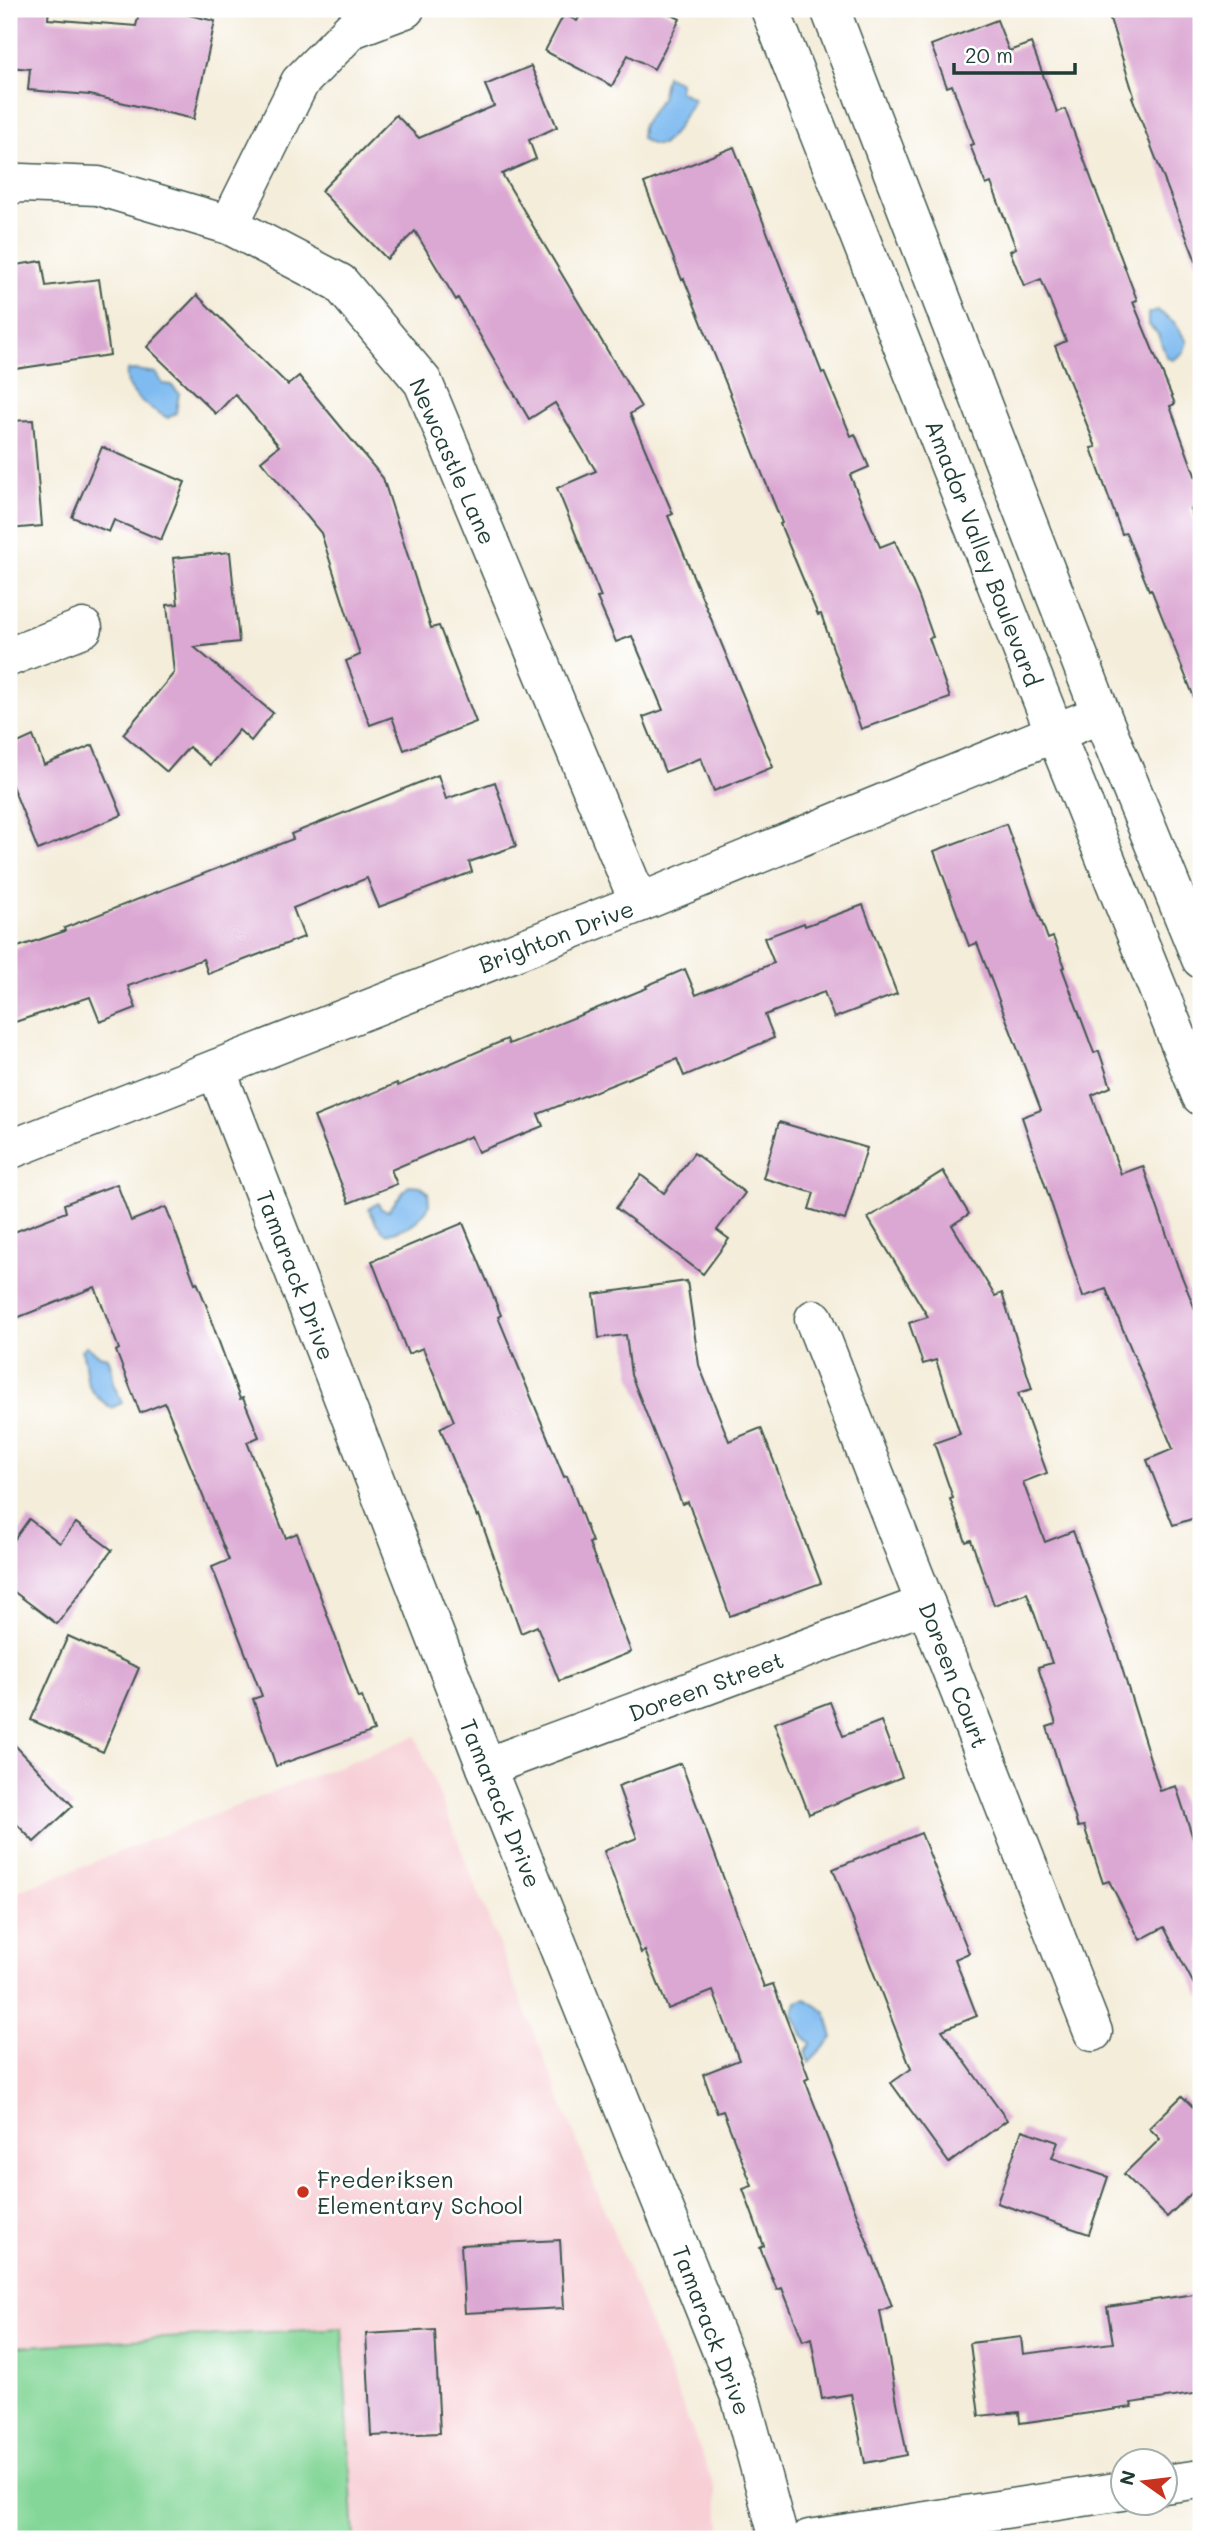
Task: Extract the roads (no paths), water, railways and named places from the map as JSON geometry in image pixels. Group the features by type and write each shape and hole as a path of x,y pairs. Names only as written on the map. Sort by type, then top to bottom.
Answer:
{"street":[{"path":"229,225 300,82 352,29 405,9"},
{"name":"Amador Valley Boulevard","path":"770,9 1201,1096"},
{"path":"830,9 1101,714 1201,959"},
{"name":"Newcastle Lane","path":"9,185 22,183 98,186 229,225 340,283 423,382 639,904"},
{"path":"9,657 83,628"},
{"name":"Brighton Drive","path":"9,1150 639,904 1101,714"},
{"path":"1055,733 1089,752 1105,778 1181,971 1196,983 1201,982"},
{"name":"Tamarack Drive","path":"216,1069 486,1767 741,2399 779,2539"},
{"name":"Doreen Court","path":"814,1319 1093,2032"},
{"name":"Doreen Street","path":"486,1767 926,1604"},
{"path":"1178,2482 1201,2479"},
{"path":"809,2539 1108,2493"}],"water":[{"path":"666,76 680,82 679,91 694,99 674,133 662,145 653,145 641,139 642,126 661,98"},
{"path":"1157,310 1174,322 1187,342 1183,353 1173,360 1166,356 1158,334 1148,324 1148,313"},
{"path":"127,371 156,373 163,384 171,385 179,393 176,413 168,418 134,393 129,386"},
{"path":"409,1185 420,1186 428,1192 429,1206 410,1225 386,1234 369,1209 378,1203 381,1209 388,1211"},
{"path":"86,1346 99,1355 108,1357 114,1385 122,1403 111,1408 92,1391 81,1350"},
{"path":"806,1999 826,2012 833,2038 809,2063 805,2052 811,2044 804,2037 793,2015 797,2002"}],"place":[{"name":"Frederiksen Elementary School","path":"303,2192"}]}
